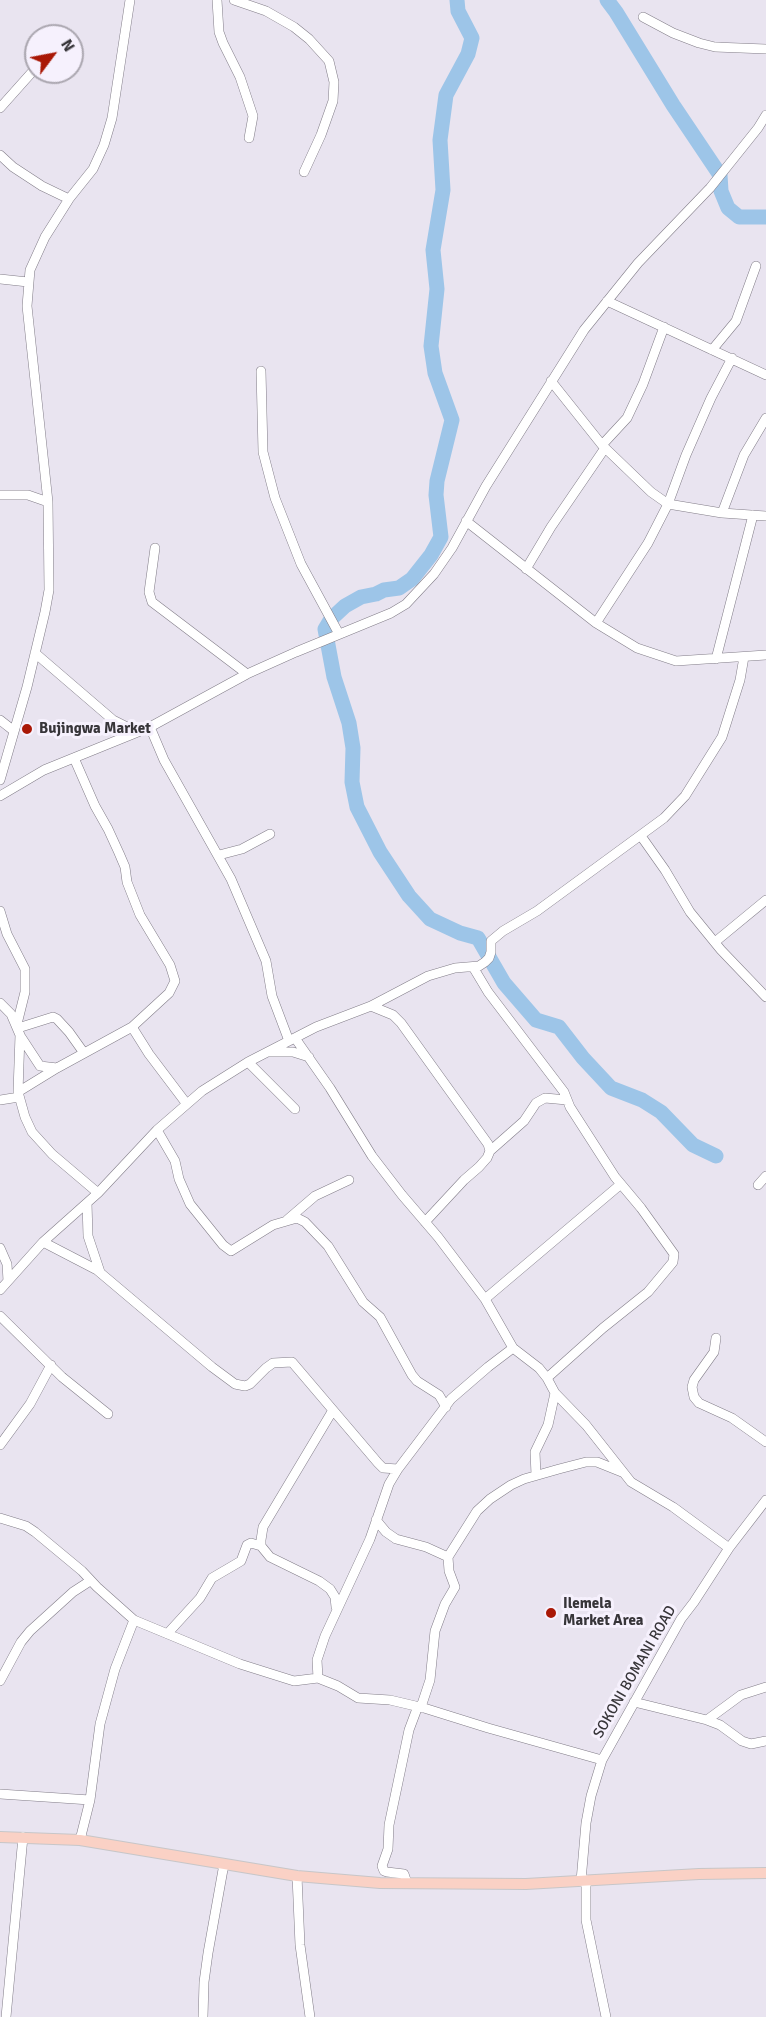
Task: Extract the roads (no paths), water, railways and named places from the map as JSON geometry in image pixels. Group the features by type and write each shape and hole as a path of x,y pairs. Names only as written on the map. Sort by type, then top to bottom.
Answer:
{"main road":[{"path":"0,1837 80,1840 297,1876 380,1883 526,1884 766,1873"}],"street":[{"path":"0,780 35,653 48,590 48,502 27,306 28,282 36,254 69,199 93,169 104,145 112,118 130,0"},
{"path":"217,0 219,32 240,77 253,116 249,138"},
{"path":"234,0 266,11 294,27 309,39 329,61 334,82 333,100 321,135 304,172"},
{"path":"643,17 699,44 715,47 766,49"},
{"path":"0,108 24,81"},
{"path":"0,796 28,778 150,727 247,674 391,614 406,604 434,574 584,330 638,263 710,188 766,115"},
{"path":"0,154 13,167 36,182 69,199"},
{"path":"712,350 736,321 756,266"},
{"path":"0,279 28,282"},
{"path":"608,301 766,375"},
{"path":"526,568 604,447 627,418 644,384 664,327"},
{"path":"596,623 648,543 668,504 686,455 732,358"},
{"path":"261,371 263,452 275,498 301,564 339,634"},
{"path":"551,381 604,447 651,492 668,504 722,513 766,516"},
{"path":"722,513 744,455 766,418"},
{"path":"0,495 28,495 48,502"},
{"path":"716,659 753,515"},
{"path":"466,521 596,623 637,648 676,661 766,655"},
{"path":"155,548 150,581 152,602 247,674"},
{"path":"35,653 113,720 137,732"},
{"path":"0,1290 43,1242 98,1193 157,1130 186,1103 224,1076 316,1027 371,1006 428,976 455,968 479,966 489,958 491,941 503,931 537,912 664,818 685,796 722,737 740,680 744,657"},
{"path":"0,720 14,731"},
{"path":"150,727 164,760 231,879 266,961 272,996 292,1040 309,1057 372,1156 485,1299 513,1348 547,1378 555,1393 586,1425 622,1472 638,1487 673,1507 729,1548"},
{"path":"0,1100 18,1094 57,1068 132,1027 170,993 175,981 173,973 140,915 127,882 125,867 74,758"},
{"path":"219,855 242,849 270,834"},
{"path":"641,836 690,912 766,997"},
{"path":"715,942 766,900"},
{"path":"0,910 7,934 25,969 25,992 18,1029 18,1094 32,1132 40,1144 98,1193"},
{"path":"473,967 488,992 564,1092 621,1184 674,1254 673,1262 648,1292 547,1378"},
{"path":"0,1003 10,1014 40,1066 57,1068"},
{"path":"371,1006 393,1015 400,1023 488,1144 490,1151"},
{"path":"18,1029 53,1017 69,1032 84,1053"},
{"path":"132,1027 186,1103"},
{"path":"266,1052 293,1052 309,1057"},
{"path":"248,1062 295,1109"},
{"path":"425,1221 483,1163 490,1151 524,1121 536,1103 545,1098 567,1100"},
{"path":"157,1130 175,1161 179,1179 190,1204 228,1250 234,1250 261,1231 287,1220 297,1218 305,1222 328,1246 363,1302 380,1317 412,1375 417,1381 439,1395 446,1407"},
{"path":"758,1185 766,1176"},
{"path":"287,1220 315,1196 349,1180"},
{"path":"485,1299 621,1184"},
{"path":"87,1203 88,1236 99,1272"},
{"path":"43,1242 99,1272 235,1384 245,1386 250,1384 273,1363 292,1362 378,1463 383,1468 398,1469"},
{"path":"0,1248 7,1264 8,1281"},
{"path":"0,1316 62,1377 108,1414"},
{"path":"716,1338 714,1352 694,1380 692,1387 694,1397 699,1402 732,1418 766,1442"},
{"path":"318,1678 317,1660 336,1607 369,1539 389,1484 454,1397 513,1348"},
{"path":"0,1445 30,1404 51,1365"},
{"path":"536,1475 535,1452 548,1425 555,1393"},
{"path":"261,1546 263,1527 333,1410"},
{"path":"407,1883 404,1874 384,1871 382,1866 388,1849 389,1825 409,1730 430,1680 435,1631 445,1604 455,1587 449,1570 448,1557 477,1511 511,1485 536,1475 586,1462 597,1462 622,1472"},
{"path":"378,1463 389,1484"},
{"name":"SOKONI BOMANI ROAD","path":"605,2016 586,1920 583,1880 586,1823 591,1796 602,1760 672,1634 729,1548 766,1500"},
{"path":"376,1520 386,1532 396,1539 426,1547 448,1557"},
{"path":"1,1521 26,1526 35,1532 82,1571 134,1620 240,1664 294,1681 318,1678 358,1698 390,1700 420,1707 602,1760"},
{"path":"168,1633 200,1598 212,1578 241,1561 247,1545 251,1543 261,1546 270,1557 319,1581 330,1589 335,1597 336,1607"},
{"path":"0,1681 21,1642 30,1631 73,1592 90,1581"},
{"path":"80,1840 90,1800 100,1724 115,1669 134,1620"},
{"path":"707,1720 741,1695 766,1687"},
{"path":"634,1702 707,1720 720,1725 742,1741 751,1744 766,1741"},
{"path":"0,1794 90,1800"},
{"path":"6,2017 23,1837"},
{"path":"203,2017 207,1953 224,1864"},
{"path":"297,1876 300,1945 310,2017"}],"waterway":[{"path":"457,0 458,11 472,38 468,54 446,95 440,140 443,190 433,250 437,289 431,346 435,373 452,420 437,481 436,495 441,537 431,555 412,579 399,588 361,597 345,606 331,619 325,629 334,677 349,723 353,748 352,782 357,807 380,852 409,896 430,919 460,933 478,938 504,983 536,1020 559,1027 583,1058 611,1088 642,1100 661,1112 693,1145 716,1156"},
{"path":"607,0 720,175 721,191 728,208 739,217 766,217"}],"place":[{"name":"Bujingwa Market","path":"27,729"},
{"name":"Ilemela Market Area","path":"551,1613"}]}
